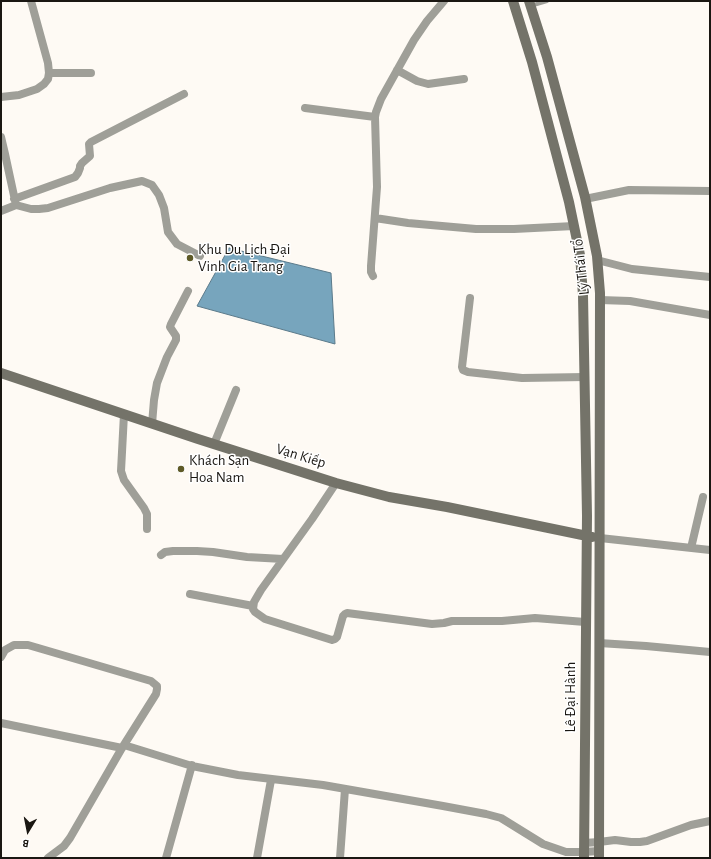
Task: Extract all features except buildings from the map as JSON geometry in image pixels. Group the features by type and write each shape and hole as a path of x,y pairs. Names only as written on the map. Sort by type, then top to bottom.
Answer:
{"main road":[{"name":"Lý Thái Tổ","path":"513,1 532,62 580,254 584,294 586,536"},
{"name":"Lý Thái Tổ","path":"530,4 547,57 585,199 597,260 600,300 600,538"},
{"name":"Vạn Kiếp","path":"1,373 152,424 336,483 389,497 454,508 600,538"},
{"name":"Lê Đại Hành","path":"584,851 586,536"},
{"name":"Lê Đại Hành","path":"599,850 600,538"}],"street":[{"path":"1,97 19,95 42,87 48,79 48,63 31,1"},
{"path":"373,276 371,266 377,187 375,117 378,106 414,40 426,21 444,1"},
{"path":"397,70 417,81 428,84 464,79"},
{"path":"49,73 91,73"},
{"path":"1,211 15,202 75,177 82,163 90,156 89,144 91,142 184,94"},
{"path":"305,108 375,117"},
{"path":"1,137 15,202"},
{"path":"15,202 31,209 48,208 110,188 142,181 152,185 159,195 164,208 168,232 177,244 200,256"},
{"path":"585,199 629,190 710,192"},
{"path":"374,218 408,223 481,229 574,226"},
{"path":"597,260 632,269 710,277"},
{"path":"152,424 157,384 167,357 176,340 176,336 170,327 188,291"},
{"path":"470,298 462,367 463,370 468,372 522,378 585,377"},
{"path":"600,300 630,302 710,315"},
{"path":"214,444 236,390"},
{"path":"124,414 121,464 122,476 147,514 147,529"},
{"path":"336,483 261,590 253,606 255,612 271,621 332,640 335,640 337,637 343,616 347,613 432,624 444,624 452,621 502,621 535,618 586,622"},
{"path":"691,548 703,498"},
{"path":"600,538 710,550"},
{"path":"161,555 165,552 173,551 197,551 247,557 283,559"},
{"path":"190,594 253,606"},
{"path":"599,643 710,652"},
{"path":"1,657 5,650 14,645 28,646 151,681 157,686 156,694 123,746 70,838 64,846 48,858"},
{"path":"1,723 123,746 192,765 238,775 345,789 501,818 542,844 566,852 599,850 615,840 631,842 647,841 691,825 710,821"},
{"path":"166,858 192,765"},
{"path":"257,858 271,780"},
{"path":"340,858 345,789"}],"lane":[{"path":"530,4 547,1"}],"water":[{"path":"229,248 331,273 335,344 197,306"}],"place":[{"name":"Khu Du Lịch Đại Vinh Gia Trang","path":"190,258"},
{"name":"Khách Sạn Hoa Nam","path":"181,469"}]}
